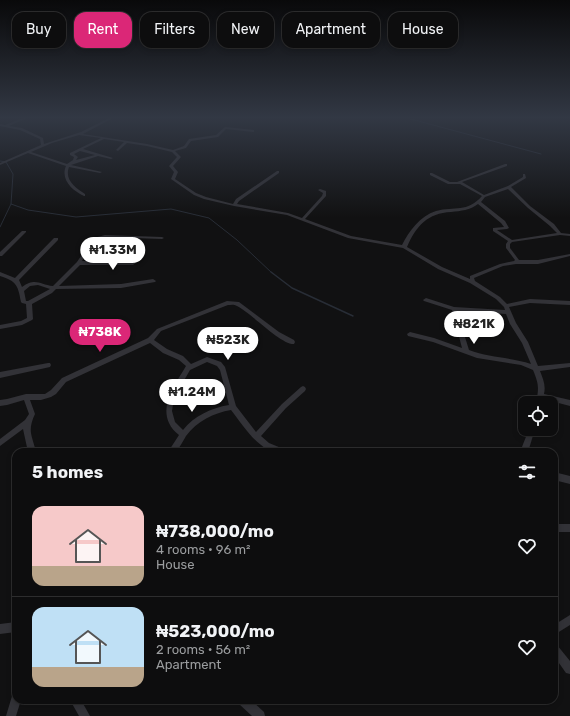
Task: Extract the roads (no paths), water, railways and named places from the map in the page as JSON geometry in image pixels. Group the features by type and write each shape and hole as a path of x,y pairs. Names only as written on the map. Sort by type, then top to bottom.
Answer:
{"street":[{"path":"77,151 71,154 76,157 66,171 74,190 84,195"},
{"path":"87,151 111,158"},
{"path":"173,151 179,158 171,166 176,172 173,180 195,194 234,205 288,214 350,237 404,247 440,268 472,282 498,298 507,309 525,342 534,368 541,382 541,396"},
{"path":"0,164 28,152 69,165 100,172"},
{"path":"69,165 99,154"},
{"path":"431,174 450,183 458,182 506,165"},
{"path":"234,205 237,200 278,172"},
{"path":"404,247 417,224 427,217 436,213 466,209 478,202 484,196 524,180 524,175"},
{"path":"458,182 484,196"},
{"path":"509,187 560,234"},
{"path":"303,219 324,196 324,192 320,190"},
{"path":"478,202 503,222 507,228 495,229 495,231 511,241 560,234 570,235"},
{"path":"0,255 24,232"},
{"path":"29,303 55,287 79,263 87,250 87,242 91,239 105,236 162,238"},
{"path":"16,280 56,239"},
{"path":"511,241 508,244 508,248 517,260 516,262"},
{"path":"472,282 472,277 477,274 516,262 538,262 570,255"},
{"path":"79,263 134,263 141,257"},
{"path":"0,274 16,280 24,302 29,303"},
{"path":"20,291 28,285 38,283 48,287 121,286 153,281"},
{"path":"426,300 454,309 507,309 530,301 570,303"},
{"path":"0,403 8,403 26,397 39,398 49,395 55,391 64,380 150,340 159,330 227,302 237,303 277,333 292,342"},
{"path":"0,327 27,322 30,319 29,303"},
{"path":"454,309 466,352"},
{"path":"410,334 434,340 477,356 515,362 534,368 570,365"},
{"path":"150,340 165,351 181,358 191,367"},
{"path":"183,435 172,423 169,412 171,398 177,384 191,367 207,359 218,364 223,369 233,407 257,436 266,445 273,448"},
{"path":"0,375 48,365"},
{"path":"257,436 284,406 303,389"},
{"path":"0,443 26,423 32,414 26,397"},
{"path":"558,400 570,403"},
{"path":"175,448 183,435 201,418 213,412 233,407"},
{"path":"26,423 31,448"},
{"path":"525,448 530,436"},
{"path":"558,477 570,480"},
{"path":"558,528 570,528"},
{"path":"558,628 570,620"},
{"path":"0,629 12,628"},
{"path":"558,653 570,668"},
{"path":"11,716 15,704"},
{"path":"77,704 84,716"},
{"path":"247,704 260,716"}],"waterway":[{"path":"531,151 541,154"},
{"path":"0,161 6,162 13,174 11,204"},
{"path":"0,227 11,204"},
{"path":"11,204 28,210 76,217 171,209 209,218 237,240 272,273"},
{"path":"271,272 292,288 353,316"}]}
